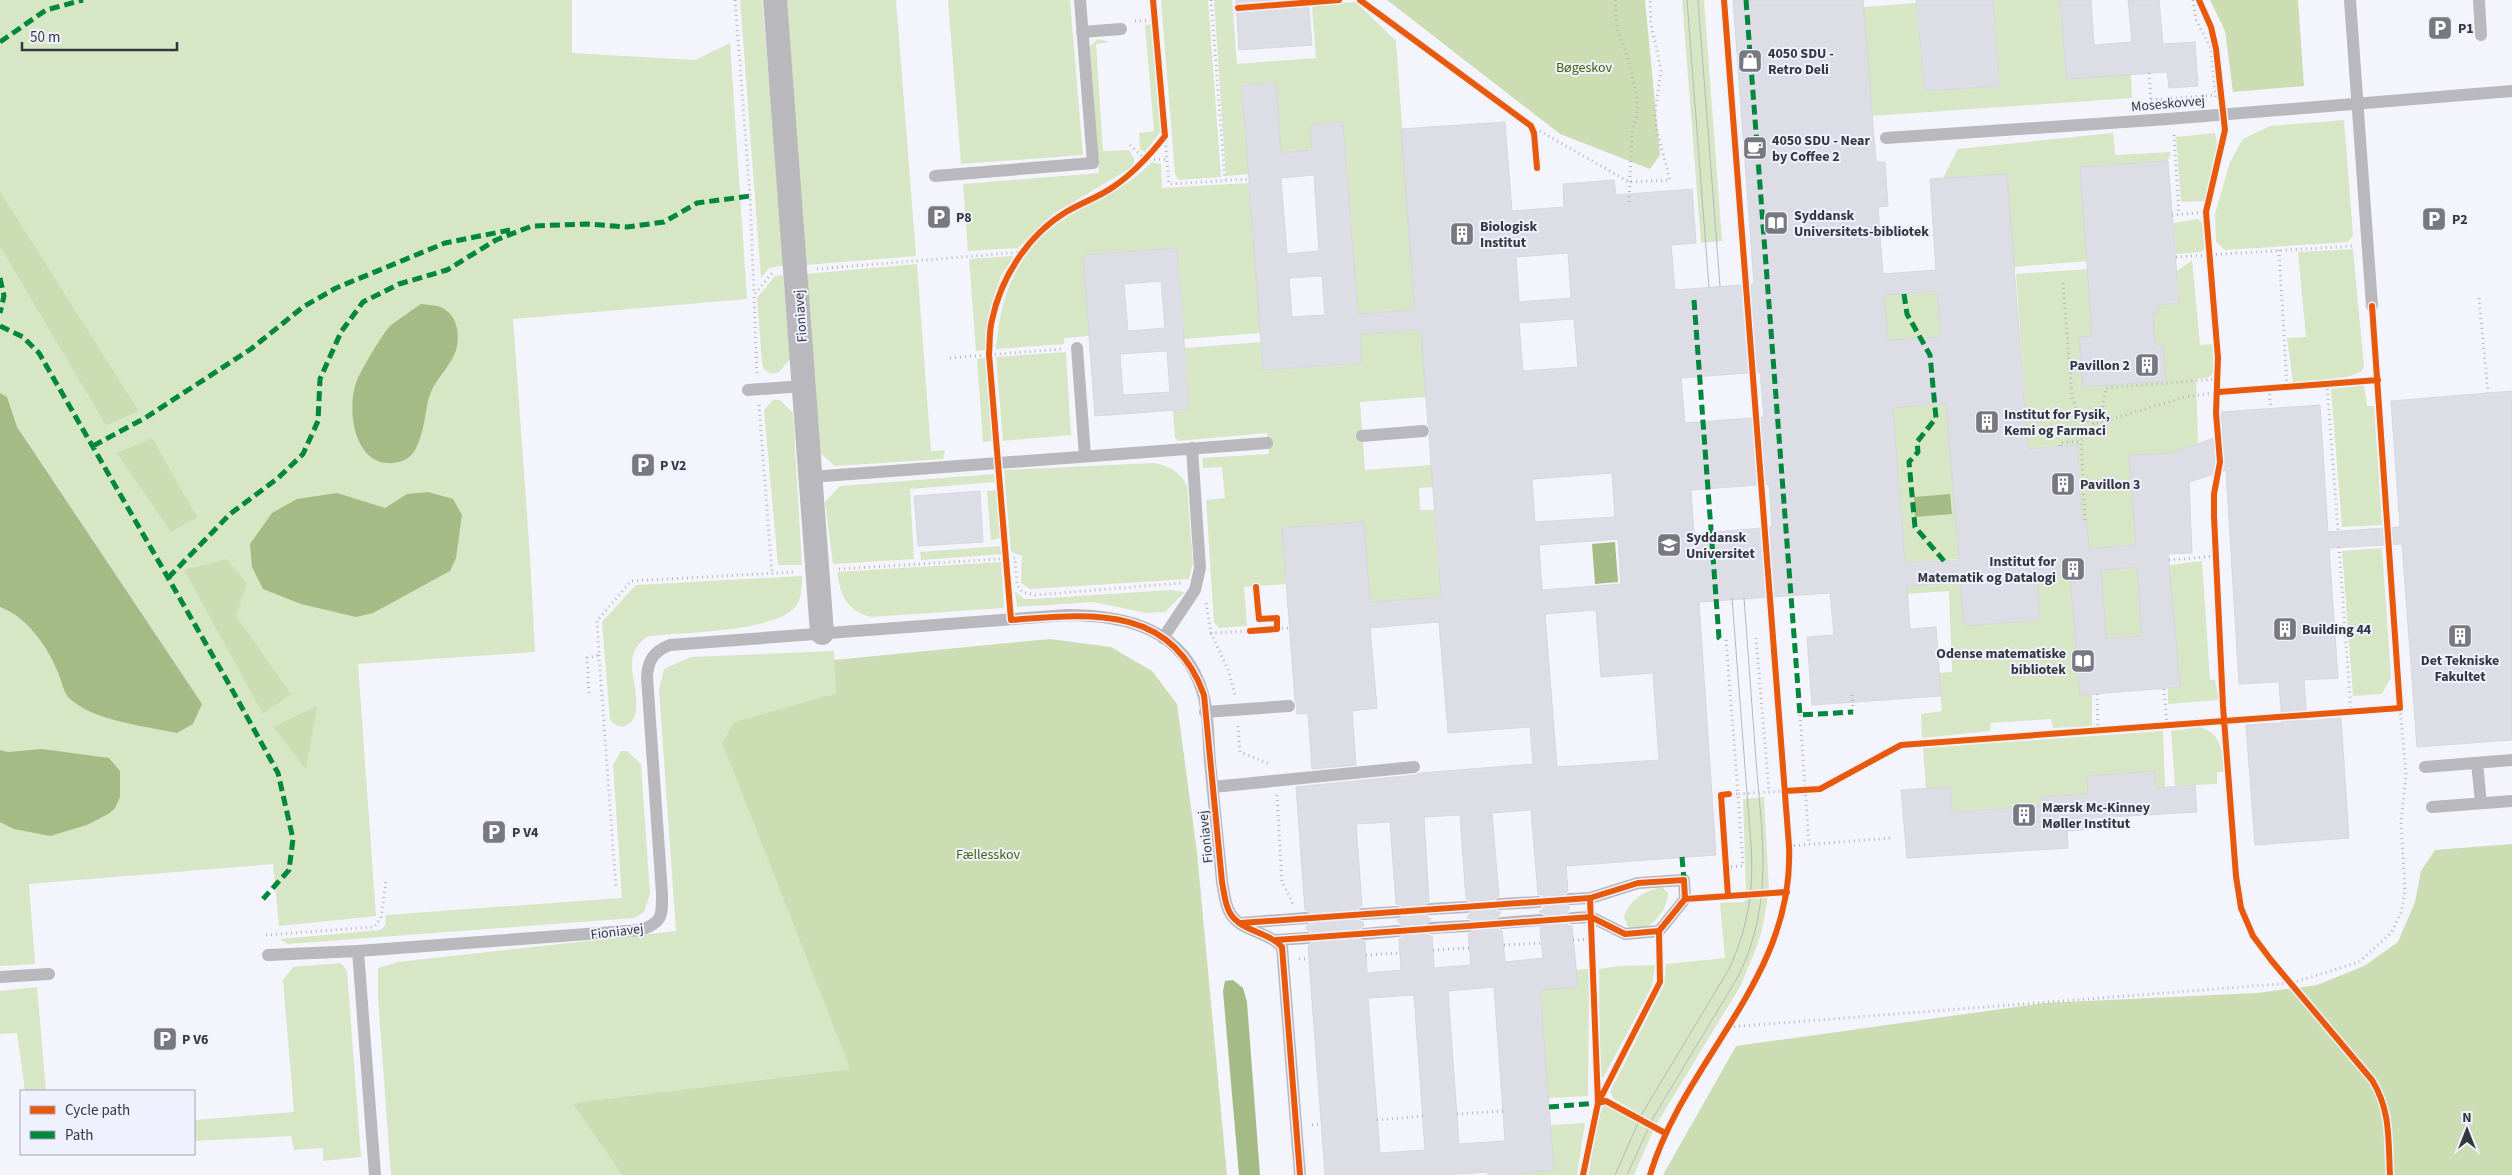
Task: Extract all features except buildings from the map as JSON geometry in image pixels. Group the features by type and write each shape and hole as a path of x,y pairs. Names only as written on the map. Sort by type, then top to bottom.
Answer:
{"street":[{"name":"Fioniavej","path":"775,0 822,633"}],"lane":[{"path":"936,176 1093,163 1080,0"},
{"path":"2350,0 2372,306"},
{"path":"2479,0 2482,35"},
{"path":"1082,32 1121,29"},
{"name":"Moseskovvej","path":"1886,138 2152,120 2512,91"},
{"path":"1072,348 1084,456"},
{"path":"748,390 804,386"},
{"path":"1362,436 1423,431"},
{"path":"811,477 1267,443"},
{"path":"1164,638 1195,590 1200,568 1192,448"},
{"name":"Fioniavej","path":"268,955 358,951 641,930 655,925 662,914 662,894 647,677 650,661 654,653 670,645 1096,615 1125,619 1164,638 1190,663 1204,695 1222,882 1229,912 1238,923"},
{"path":"1205,712 1289,706"},
{"path":"2425,767 2512,760"},
{"path":"2477,763 2482,803"},
{"path":"1213,787 1414,767"},
{"path":"2432,807 2512,801"},
{"path":"1570,899 1590,898 1638,883 1684,880 1685,899 1660,931 1625,934 1590,917 1572,918"},
{"path":"1500,904 1538,902"},
{"path":"1430,909 1466,907"},
{"path":"1363,914 1397,912"},
{"path":"1238,923 1306,918"},
{"path":"1502,923 1540,920"},
{"path":"1238,923 1276,940 1282,947 1300,1175"},
{"path":"1432,928 1468,926"},
{"path":"1364,934 1398,931"},
{"path":"1276,940 1307,938"},
{"path":"358,951 375,1175"},
{"path":"0,977 49,974"}],"path":[{"path":"735,0 750,196 754,295"},
{"path":"1211,0 1224,180"},
{"path":"1615,0 1616,29 1626,52 1637,96 1637,115 1632,130 1629,202"},
{"path":"1523,120 1629,182 1670,180 1656,127 1661,70 1651,24 1650,0"},
{"path":"2199,0 2203,12"},
{"path":"1154,10 1155,29"},
{"path":"2212,34 2224,114"},
{"path":"2148,73 2152,120"},
{"path":"2151,100 2216,94"},
{"path":"1164,126 1169,184 1249,179"},
{"path":"1156,148 1165,136"},
{"path":"1130,145 1146,160 1167,159"},
{"path":"1140,165 1151,154"},
{"path":"2207,221 2208,203"},
{"path":"2172,215 2206,212"},
{"path":"2176,257 2368,244"},
{"path":"1018,257 1028,245"},
{"path":"2210,246 2211,265"},
{"path":"2279,250 2287,387"},
{"path":"2063,283 2072,397 2080,418 2095,424 2185,397 2218,395 2228,391"},
{"path":"2479,298 2488,393"},
{"path":"989,346 990,364"},
{"path":"950,358 1072,348"},
{"path":"2085,520 2081,441 2100,415 2106,387 2154,384 2218,375 2218,395"},
{"path":"2317,385 2335,383"},
{"path":"2327,384 2338,532"},
{"path":"2271,409 2265,389 2297,386"},
{"path":"2060,446 2060,443 2081,441"},
{"path":"2217,546 2218,565"},
{"path":"2339,547 2351,712"},
{"path":"1007,556 1008,569"},
{"path":"616,888 597,621 631,581 1007,556 1015,558 1017,584 1022,592 1035,596 1182,583 1202,596 1206,604 1211,633 1259,630"},
{"path":"2169,560 2218,556"},
{"path":"1256,588 1259,619"},
{"path":"1268,630 1289,628"},
{"path":"1756,638 1768,792"},
{"path":"1726,640 1743,866 1726,867"},
{"path":"589,693 587,658 599,655"},
{"path":"2164,689 2168,725"},
{"path":"2097,694 2098,731"},
{"path":"1852,695 1853,712"},
{"path":"1729,1027 2292,983 2359,962 2391,932 2401,913 2405,890 2401,822 2406,775 2400,700"},
{"path":"2390,708 2400,708"},
{"path":"2342,712 2361,711"},
{"path":"1800,715 1799,790 1809,844"},
{"path":"2158,726 2177,724"},
{"path":"2088,731 2108,730"},
{"path":"1784,781 1799,790"},
{"path":"1728,896 1721,795 1799,790"},
{"path":"1786,800 1799,790"},
{"path":"1789,847 1891,838"},
{"path":"266,935 374,927 381,918 386,881"},
{"path":"1573,940 1591,939"},
{"path":"1504,945 1542,942"},
{"path":"1433,950 1470,948"},
{"path":"1366,955 1400,952"},
{"path":"2286,977 2298,991"},
{"path":"1724,1036 1734,1020"},
{"path":"1457,1114 1503,1110"},
{"path":"1378,1120 1423,1116"}],"shaded area":[{"path":"0,0 572,0 572,53 695,60 730,43 747,299 513,319 535,652 358,664 376,916 279,926 273,864 29,884 35,964 0,966 0,247 106,426 139,411 0,191"},
{"path":"740,0 762,0 785,265 769,268 761,278"},
{"path":"786,0 896,0 916,256 805,265"},
{"path":"948,0 1070,0 1083,155 961,164"},
{"path":"1161,0 1208,0 1221,177 1179,180 1175,174"},
{"path":"1214,0 1232,0 1237,64 1316,58 1312,6 1356,2 1396,41 1415,310 1358,314 1343,122 1311,125 1312,150 1281,153 1276,83 1242,86 1249,174 1226,176"},
{"path":"1682,0 1704,0 1722,241 1701,243"},
{"path":"1993,0 2060,0 2067,79 2131,74 2132,98 1871,116 1863,7 1916,3 1925,91 1999,86"},
{"path":"1154,24 1161,131 1145,152 1140,149 1139,133 1154,131 1145,25"},
{"path":"1098,39 1110,42 1096,44 1103,151 1129,150 1134,158 1134,166 1053,214 1018,248 968,251 963,184 1099,173 1090,46"},
{"path":"2344,120 2353,235 2348,242 2225,250 2216,242 2215,214 2230,162 2243,139 2270,126"},
{"path":"2113,133 2115,155 2171,152 2168,161 2080,168 2087,261 2013,267 1943,178 1958,149"},
{"path":"2215,133 2217,141 2216,158 2206,201 2181,202 2176,137"},
{"path":"1152,162 1161,164 1162,188 1249,183 1261,333 1184,339 1177,248 1083,255 1089,336 1064,338 1064,344 996,349 1002,308 1008,289 1026,255 1054,226 1123,186"},
{"path":"2198,219 2202,223 2205,249 2201,252 2176,254 2173,223"},
{"path":"2353,249 2364,367 2361,372 2347,377 2293,383 2287,338 2306,337 2298,252"},
{"path":"1014,256 1001,276 991,305 986,350 976,351 969,259"},
{"path":"2192,260 2200,345 2214,344 2215,372 2207,378 2196,379 2198,443 2169,454 2130,456 2136,545 2054,552 2088,534 2087,520 2082,520 2077,445 2044,447 2035,553 2016,274 2088,269 2115,316 2158,313 2158,305 2179,303 2177,271"},
{"path":"917,264 931,451 945,450 943,459 835,466 819,452 806,274"},
{"path":"783,275 790,359 779,372 771,374 764,369 762,363 757,298 775,276"},
{"path":"1937,291 1959,559 1905,563 1893,408 1918,405 1888,340 1884,295"},
{"path":"421,304 440,307 452,316 457,330 457,345 452,359 430,394 421,436 414,452 402,461 386,463 373,459 364,450 357,437 353,422 352,406 354,391 358,378 390,326"},
{"path":"1421,330 1426,397 1360,402 1365,470 1431,465 1433,487 1419,488 1420,510 1434,510 1441,597 1370,602 1364,522 1282,528 1286,584 1244,587 1247,626 1219,628 1214,622 1206,500 1225,498 1222,467 1203,468 1202,458 1269,454 1267,433 1178,441 1175,437 1173,411 1189,409 1185,348 1261,342 1263,370 1362,363 1360,334"},
{"path":"1066,352 1071,435 1003,441 996,357"},
{"path":"986,358 993,441 983,442 977,359"},
{"path":"2364,385 2367,406 2374,406 2382,525 2342,527 2331,389"},
{"path":"0,393 7,397 17,427 202,704 193,724 177,733 105,717 79,706 67,695 48,651 34,633 18,617 0,607"},
{"path":"773,400 780,400 793,413 802,565 778,565 764,410"},
{"path":"1154,463 1174,470 1187,486 1193,563 1189,579 1030,589 1021,583 1022,556 1011,552 1004,470"},
{"path":"994,474 995,482 910,489 914,559 833,564 825,502 840,486"},
{"path":"997,490 1001,538 991,540 987,491"},
{"path":"428,492 453,499 462,515 456,558 450,571 373,613 356,617 301,604 263,589 252,567 250,544 272,513 297,499 337,493 385,508 407,494"},
{"path":"1950,494 1952,514 1915,517 1914,497"},
{"path":"1615,542 1618,582 1595,584 1592,544"},
{"path":"1001,546 1003,554 921,560 920,552"},
{"path":"2382,548 2391,677 2382,694 2353,696 2342,551"},
{"path":"2202,561 2210,680 2215,680 2219,700 2168,704 2168,688 2180,687 2169,565"},
{"path":"1001,562 1004,608 871,617 856,611 846,601 840,588 837,572"},
{"path":"2137,567 2142,636 2106,638 2101,570"},
{"path":"2070,572 2080,695 2092,694 2092,726 2053,728 2051,719 1991,723 1990,731 1922,738 1921,714 1942,711 1939,673 1952,672 1949,591 1907,594 1907,586 1960,582 1965,625 2040,620 2037,575"},
{"path":"802,576 801,595 795,608 778,618 743,627 649,636 643,640 636,648 632,660 636,713 633,720 622,727 610,720 602,622 636,585"},
{"path":"1171,590 1185,592 1165,612 1146,613 1094,602 1017,607 1015,591 1024,599 1033,599"},
{"path":"834,651 836,693 734,722 722,743 850,1069 572,1103 622,1175 391,1175 378,998 378,968 398,962 676,931 659,690 664,669 691,657"},
{"path":"2200,727 2213,734 2217,739 2222,751 2224,772 2217,772 2217,784 2175,786 2171,731"},
{"path":"2163,731 2165,787 2156,788 2155,771 2088,776 2088,794 2041,797 2041,806 1952,812 1950,787 1926,789 1923,748"},
{"path":"42,749 109,758 120,771 120,797 115,808 110,813 87,825 50,836 14,829 0,822 0,750 8,752"},
{"path":"621,751 627,751 641,764 650,894 644,912 634,918 288,944 280,939 380,930 385,926 386,915 622,898 613,765"},
{"path":"1764,797 1769,891 1757,946 1741,985 1656,1125 1613,1098 1610,1092 1664,985 1666,964 1725,958 1720,903 1745,902 1743,799"},
{"path":"1663,888 1668,893 1664,907 1655,921 1642,928 1628,927 1624,917 1629,906 1642,894"},
{"path":"341,963 347,971 361,1157 323,1161 323,1148 294,1150 291,1136 195,1141 195,1120 294,1112 283,980 293,967"},
{"path":"1655,965 1652,986 1603,1078 1600,1075 1599,969 1619,966"},
{"path":"1589,969 1588,1096 1548,1098 1540,990 1578,986 1576,970"},
{"path":"1233,980 1243,988 1247,1002 1260,1175 1239,1175 1223,991 1225,981"},
{"path":"37,987 46,1090 25,1090 17,1033 0,1034 0,991"},
{"path":"1604,1104 1609,1105 1653,1131 1634,1175 1589,1175 1596,1123"},
{"path":"1585,1123 1577,1175 1520,1175 1519,1173 1553,1170 1550,1125"}],"green space":[{"name":"Bøgeskov","path":"1387,0 1645,0 1660,155 1650,169 1560,134"},
{"path":"2210,0 2298,0 2304,86 2233,92 2225,31"},
{"path":"0,191 139,411 106,426 0,247"},
{"path":"152,438 197,517 171,532 117,453"},
{"path":"227,559 247,584 236,616 291,694 263,714 184,570"},
{"name":"Fællesskov","path":"1050,639 1111,647 1152,671 1177,704 1197,852 1227,1175 622,1175 572,1103 850,1069 722,743 734,722 836,693 834,660"},
{"path":"317,706 306,769 273,727"},
{"path":"2512,844 2512,1175 1663,1175 1736,1046 2044,1003 2257,993 2317,985 2364,966 2398,942 2415,902 2421,871 2435,850"}],"tram line":[{"path":"1687,0 1709,287"},
{"path":"1698,0 1720,286"},
{"path":"1615,1175 1643,1112 1729,969 1736,954 1745,924 1752,878 1752,862 1732,598"},
{"path":"1627,1175 1653,1118 1739,975 1750,948 1757,921 1763,869 1762,843 1744,598"}],"marked path":[{"path":"0,42 46,10 83,0"},
{"path":"1746,0 1800,715 1853,712"},
{"path":"168,578 230,514 277,479 303,454 318,421 320,379 341,332 363,302 399,284 447,270 496,240 532,226 587,224 627,227 664,222 697,203 750,196"},
{"path":"93,446 145,418 251,349 303,307 336,288 445,243 510,230"},
{"path":"0,278 4,296 0,313"},
{"path":"1904,294 1907,314 1930,355 1936,418 1917,442 1918,452 1909,462 1915,527 1944,561"},
{"path":"1694,300 1719,638 1722,641"},
{"path":"0,326 23,337 39,353 278,773 293,839 289,870 263,899"},
{"path":"1682,857 1684,880"},
{"path":"1549,1107 1598,1103 1597,1100"}],"cycle path":[{"path":"1153,0 1165,136 1154,150 1121,182 1052,221 1028,245 1009,273 996,304 992,320 989,354 1011,620 1070,616 1098,617 1125,621 1150,630 1171,644 1190,665 1204,695 1222,882 1227,906 1230,913 1241,924 1270,938 1282,947 1300,1175"},
{"path":"1238,8 1339,0"},
{"path":"1360,0 1531,126 1534,133 1537,168"},
{"path":"1650,1175 1666,1133 1687,1093 1735,1016 1757,977 1775,937 1786,893 1789,846 1724,0"},
{"path":"2199,0 2211,27 2216,49 2225,130 2206,212 2218,358 2216,413 2220,462 2214,494 2214,516 2223,706 2236,876 2241,908 2253,936 2271,960 2372,1080 2386,1114 2390,1175"},
{"path":"1785,791 1820,789 1901,745 2400,708 2372,306"},
{"path":"2219,392 2378,380"},
{"path":"1250,631 1277,629 1277,618 1259,619 1256,587"},
{"path":"1728,896 1721,795 1729,794"},
{"path":"1241,923 1590,898 1638,883 1684,880 1685,899 1659,931 1625,934 1591,917 1276,940"},
{"path":"1685,899 1787,892"},
{"path":"1590,898 1598,1103 1606,1101 1665,1133"},
{"path":"1583,1175 1598,1103 1660,982 1659,931"}],"place":[{"name":"P1","path":"2440,28"},
{"name":"4050 SDU - Retro Deli","path":"1750,61"},
{"name":"4050 SDU - Near by Coffee 2","path":"1755,148"},
{"name":"P8","path":"939,217"},
{"name":"P2","path":"2434,219"},
{"name":"Syddansk Universitets-bibliotek","path":"1776,223"},
{"name":"Biologisk Institut","path":"1462,234"},
{"name":"Pavillon 2","path":"2147,365"},
{"name":"Institut for Fysik, Kemi og Farmaci","path":"1987,422"},
{"name":"P V2","path":"643,465"},
{"name":"Pavillon 3","path":"2063,484"},
{"name":"Syddansk Universitet","path":"1669,545"},
{"name":"Institut for Matematik og Datalogi","path":"2073,569"},
{"name":"Building 44","path":"2285,629"},
{"name":"Det Tekniske Fakultet","path":"2460,636"},
{"name":"Odense matematiske bibliotek","path":"2083,661"},
{"name":"Mærsk Mc-Kinney Møller Institut","path":"2024,815"},
{"name":"P V4","path":"494,832"},
{"name":"P V6","path":"165,1039"}]}
